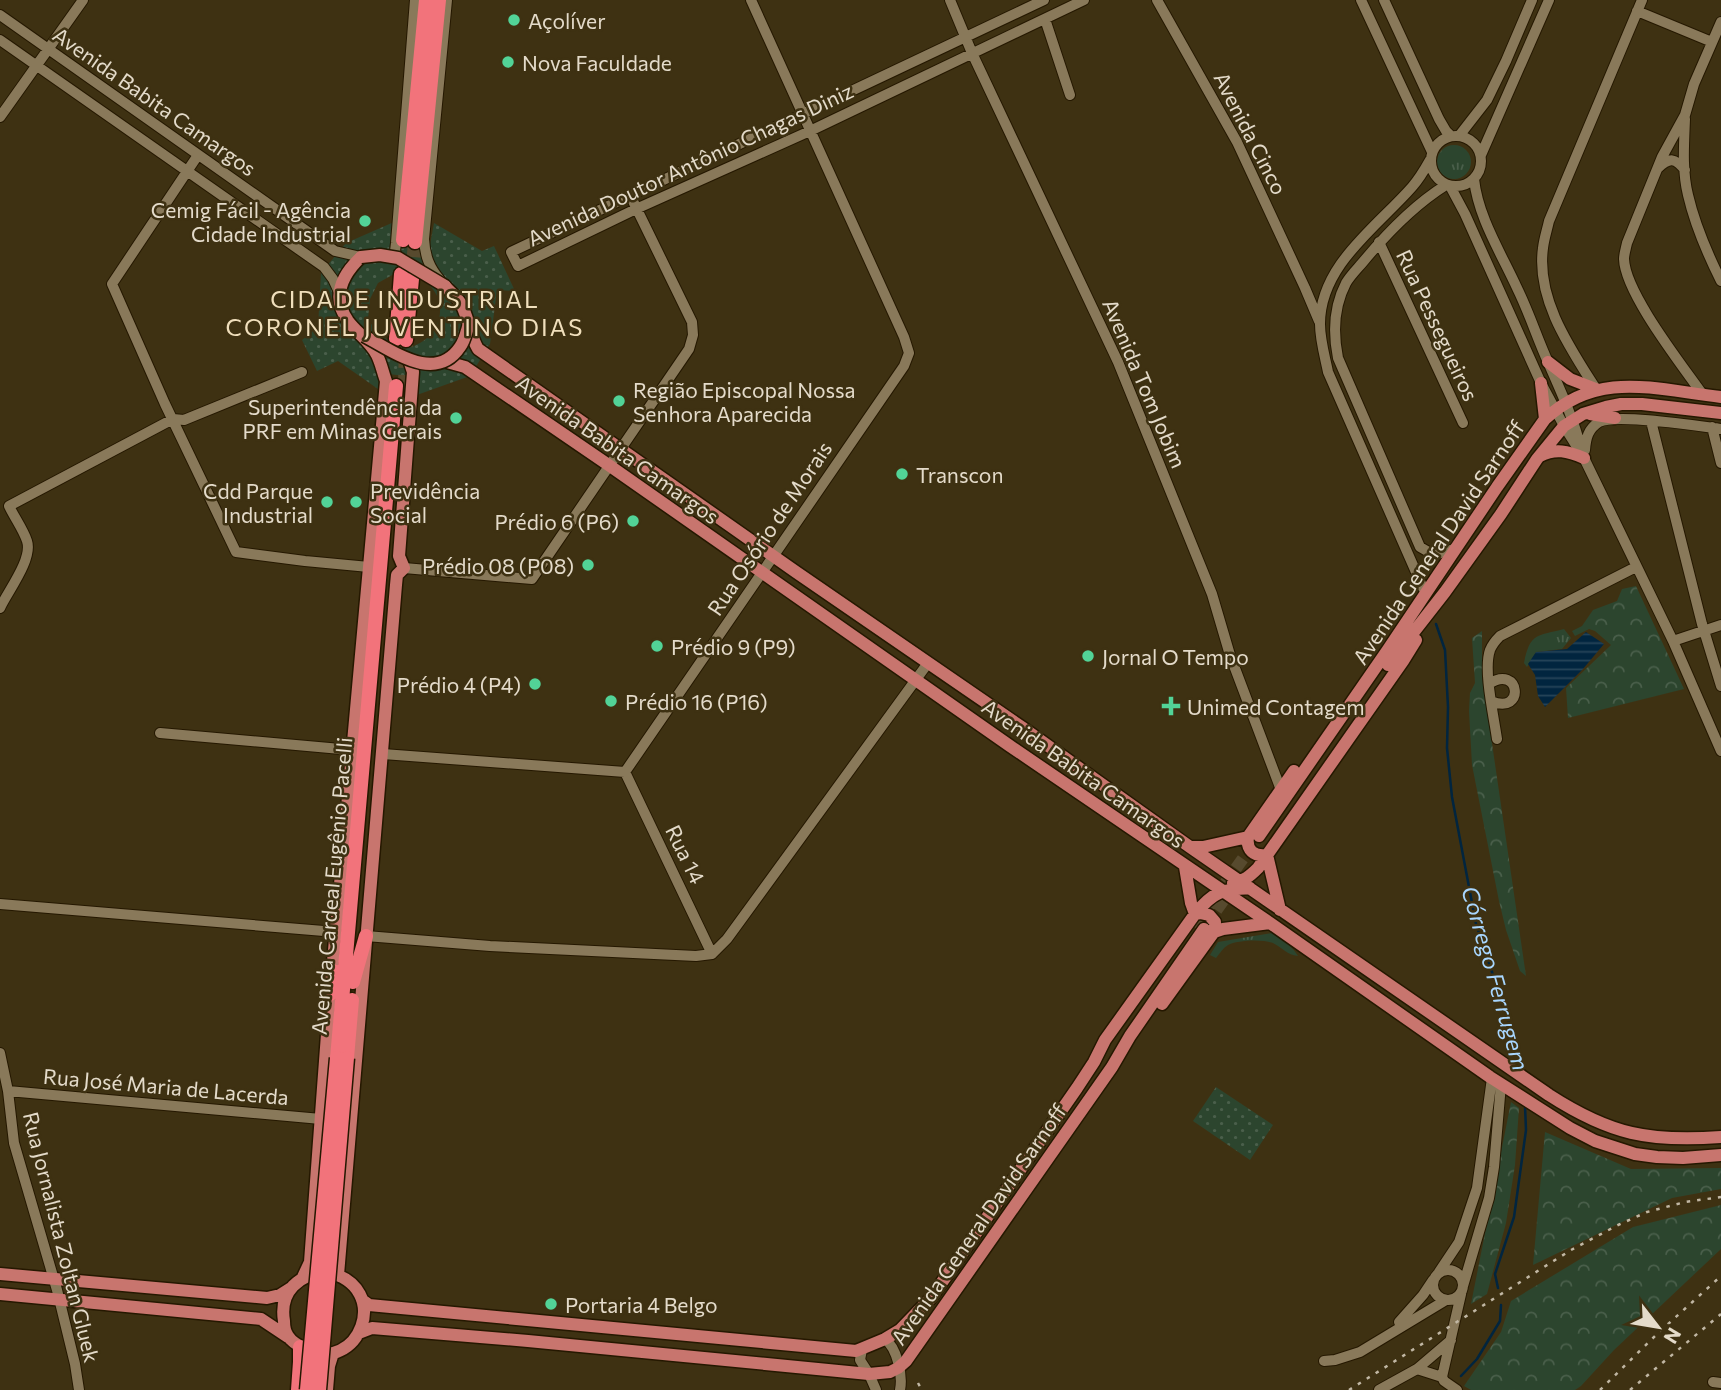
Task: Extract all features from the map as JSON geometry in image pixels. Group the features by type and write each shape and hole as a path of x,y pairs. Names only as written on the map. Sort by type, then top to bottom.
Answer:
{"highway":[{"path":"426,0 409,241 439,0"},
{"path":"401,339 406,277"},
{"name":"Avenida Cardeal Eugênio Pacelli","path":"307,1390 342,1058 353,982 400,387 350,902 342,1058 318,1390"},
{"path":"330,994 334,987 350,902"},
{"path":"353,982 366,936"},
{"path":"298,1390 300,1347"}],"main road":[{"path":"380,255 398,258 445,286 460,301 466,313 468,327 461,346 447,362 429,365 415,363 364,336 346,319 340,305 339,292 350,268 361,257 380,255"},
{"name":"Avenida Babita Camargos","path":"468,327 478,349 1190,847 1572,1110 1609,1127 1648,1137 1719,1137"},
{"name":"Avenida Cardeal Eugênio Pacelli","path":"303,1277 310,1262 330,994 386,382 377,355 364,336"},
{"name":"Avenida Cardeal Eugênio Pacelli","path":"338,1275 396,585 397,575 404,568 399,556 413,372 409,360"},
{"name":"Avenida Babita Camargos","path":"447,362 465,368 610,466 1185,867 1270,923 1497,1082 1570,1128 1595,1141 1635,1154 1683,1158 1721,1155"},
{"path":"1548,362 1570,379 1596,389"},
{"path":"1541,383 1555,410 1596,389 1614,386 1721,397"},
{"path":"1568,422 1621,404 1721,413"},
{"name":"Avenida General David Sarnoff","path":"1257,838 1388,651 1454,549 1555,410"},
{"path":"1586,414 1615,418"},
{"name":"Avenida General David Sarnoff","path":"1257,838 1445,592 1537,459 1568,422"},
{"path":"1537,459 1550,451 1584,458"},
{"path":"1266,855 1258,855 1250,850 1247,842 1257,838 1281,790 1423,588 1434,573 1443,567"},
{"path":"1202,925 1209,898 1217,887 1245,885 1402,661 1445,592"},
{"path":"1190,847 1257,838"},
{"path":"1266,855 1280,909"},
{"path":"1185,867 1191,903 1202,925"},
{"path":"1202,925 1223,929 1270,923"},
{"name":"Avenida General David Sarnoff","path":"362,1300 369,1305 856,1351 885,1339 900,1329 931,1298 1094,1062 1105,1040 1202,925"},
{"name":"Avenida General David Sarnoff","path":"359,1333 372,1328 869,1374 890,1372 906,1361 1028,1185 1112,1068 1134,1043 1202,925"},
{"path":"1352,980 1353,972 1364,967"},
{"path":"1497,1082 1501,1063"},
{"path":"0,1274 267,1298 281,1295 303,1277 327,1272 349,1280 357,1289 364,1311 359,1333 352,1342 333,1353 321,1354 300,1347 261,1319 0,1294"},
{"path":"288,1337 282,1312 291,1288"},
{"path":"528,1319 528,1341"},
{"path":"547,1343 549,1321"},
{"path":"737,1361 738,1339"},
{"path":"327,1390 333,1353"}],"street":[{"path":"0,117 83,0"},
{"path":"398,258 396,243 415,0"},
{"path":"445,286 430,269 424,239 447,0"},
{"name":"Rua Osório de Morais","path":"625,772 904,366 909,353 751,0"},
{"name":"Avenida Tom Jobim","path":"950,0 972,53 1118,362 1212,594 1230,654 1281,790"},
{"name":"Avenida Doutor Antônio Chagas Diniz","path":"1044,0 511,252 518,266 1084,0"},
{"name":"Avenida Cinco","path":"1157,0 1225,119 1320,323"},
{"path":"1361,0 1423,130 1433,172 1441,182 1463,186 1479,172 1481,155 1549,0"},
{"path":"1384,0 1446,131 1469,139 1481,155"},
{"path":"1423,588 1328,372 1320,323 1325,293 1352,249 1412,187 1437,145 1443,139 1455,136 1487,100 1532,0"},
{"path":"1596,389 1552,310 1542,269 1542,248 1549,221 1642,0"},
{"path":"1637,11 1712,42"},
{"name":"Avenida Babita Camargos","path":"0,15 335,251 361,257"},
{"path":"1045,19 1070,96"},
{"path":"1703,395 1653,323 1627,275 1624,257 1657,168 1685,115 1694,84 1721,22"},
{"name":"Avenida Babita Camargos","path":"0,40 324,267 339,292"},
{"path":"1685,115 1687,193 1704,247 1721,281"},
{"path":"198,155 112,284 236,552 369,567"},
{"path":"1657,168 1670,160 1678,162 1685,171"},
{"path":"1474,179 1476,197 1482,213 1548,362 1555,410 1568,422 1673,641 1720,747"},
{"path":"1448,185 1433,193 1379,242 1346,282 1339,303 1335,341 1338,358 1420,547 1434,555 1454,549"},
{"path":"1448,185 1541,383"},
{"path":"1433,193 1460,206"},
{"path":"404,568 532,579 689,349 693,335 692,323 630,195"},
{"name":"Rua Pessegueiros","path":"1379,242 1463,423"},
{"path":"1305,288 1325,293"},
{"path":"0,608 28,553 28,543 4,504 173,419 184,420 302,372"},
{"path":"1584,458 1586,436 1590,430 1601,421 1615,418 1716,428 1721,463"},
{"path":"1651,421 1704,630 1721,686"},
{"path":"1497,739 1487,663 1490,647 1500,636 1636,567"},
{"path":"1673,641 1721,625"},
{"path":"366,936 490,946 696,956 712,954 727,939 928,663"},
{"path":"1489,684 1497,679 1506,679 1513,683 1515,691 1514,698 1508,703 1501,705 1491,701"},
{"path":"160,733 352,750"},
{"path":"383,754 625,772"},
{"name":"Rua 14","path":"625,772 712,954"},
{"path":"0,904 336,932"},
{"name":"Rua Jornalista Zoltan Gluek","path":"0,1053 14,1143 54,1278 79,1390"},
{"path":"1387,1335 1406,1317 1459,1242 1477,1188 1497,1082"},
{"path":"1442,1377 1463,1288 1489,1198 1494,1167 1497,1082"},
{"name":"Rua José Maria de Lacerda","path":"8,1091 321,1119"},
{"path":"1324,1361 1360,1352 1448,1300 1457,1297 1463,1288 1462,1278 1456,1271 1448,1269 1436,1276 1433,1284 1435,1293 1448,1300 1455,1306 1457,1316"},
{"path":"885,1339 894,1350 902,1380 900,1390"},
{"path":"1379,1390 1417,1369 1451,1339"},
{"path":"862,1349 860,1360 876,1390"},
{"path":"1417,1369 1442,1377 1457,1390"}],"green space":[{"path":"1454,145 1466,150 1471,162 1466,174 1454,179 1442,174 1437,162 1442,150"},
{"path":"394,222 399,246 429,250 434,223 482,251 494,246 515,291 497,290 490,344 470,376 414,396 415,377 388,374 378,389 338,361 317,371 302,340 318,327 321,273 346,243","holes":["394,274 426,282 437,296 440,305 434,331 412,347 390,341 377,333 368,319 370,299 378,283"]},
{"path":"1636,586 1684,689 1568,718 1566,688 1611,645 1595,631 1589,629 1575,636 1572,631 1582,626 1593,610 1617,601 1622,589"},
{"path":"1564,629 1571,638 1562,649 1536,652 1527,667 1524,663 1532,640"},
{"path":"1482,631 1482,675 1526,976 1520,971 1506,930 1472,765 1469,711 1470,693 1475,683 1472,638"},
{"path":"1272,933 1287,943 1298,956 1273,943 1257,941 1237,942 1228,945 1216,958 1210,955 1218,942"},
{"path":"1216,1087 1273,1125 1250,1160 1193,1121"},
{"path":"1511,1102 1519,1108 1515,1165 1506,1223 1487,1294 1471,1304"},
{"path":"1545,1132 1631,1169 1721,1168 1721,1189 1672,1198 1533,1265"},
{"path":"1721,1205 1721,1249 1614,1350 1581,1386 1575,1390 1471,1390 1464,1386 1501,1332 1511,1301 1633,1227"}],"water":[{"path":"1586,632 1604,644 1545,707 1538,696 1535,675 1528,664 1536,652 1567,649"}],"waterway":[{"name":"Córrego Ferrugem","path":"1436,624 1445,650 1447,748 1452,797 1476,924 1524,1071"},
{"name":"Córrego Ferrugem","path":"1498,1288 1495,1274 1514,1217 1526,1130 1525,1106"},
{"name":"Córrego Ferrugem","path":"1461,1376 1477,1359 1500,1321 1501,1305"}],"tunnel":[{"path":"412,278 415,242"},
{"path":"405,389 406,340"},
{"path":"1194,927 1259,836"},
{"path":"1206,925 1230,891"}],"railway":[{"path":"1349,1390 1571,1250 1618,1225 1647,1212 1685,1202 1721,1197"},
{"path":"1600,1390 1721,1276"},
{"path":"1630,1390 1721,1314"},
{"path":"918,1383 922,1390"}],"place":[{"name":"Açolíver","path":"514,20"},
{"name":"Nova Faculdade","path":"508,62"},
{"name":"Cemig Fácil - Agência Cidade Industrial","path":"365,221"},
{"name":"Região Episcopal Nossa Senhora Aparecida","path":"619,401"},
{"name":"Superintendência da PRF em Minas Gerais","path":"456,418"},
{"name":"Transcon","path":"902,474"},
{"name":"Cdd Parque Industrial","path":"327,502"},
{"name":"Previdência Social","path":"356,502"},
{"name":"Prédio 6 (P6)","path":"633,521"},
{"name":"Prédio 08 (P08)","path":"588,565"},
{"name":"Prédio 9 (P9)","path":"657,646"},
{"name":"Jornal O Tempo","path":"1088,656"},
{"name":"Prédio 4 (P4)","path":"535,684"},
{"name":"Prédio 16 (P16)","path":"611,701"},
{"name":"Unimed Contagem","path":"1171,706"},
{"name":"Portaria 4 Belgo","path":"551,1304"}],"district":[{"name":"CIDADE INDUSTRIAL CORONEL JUVENTINO DIAS","path":"405,312"}]}
